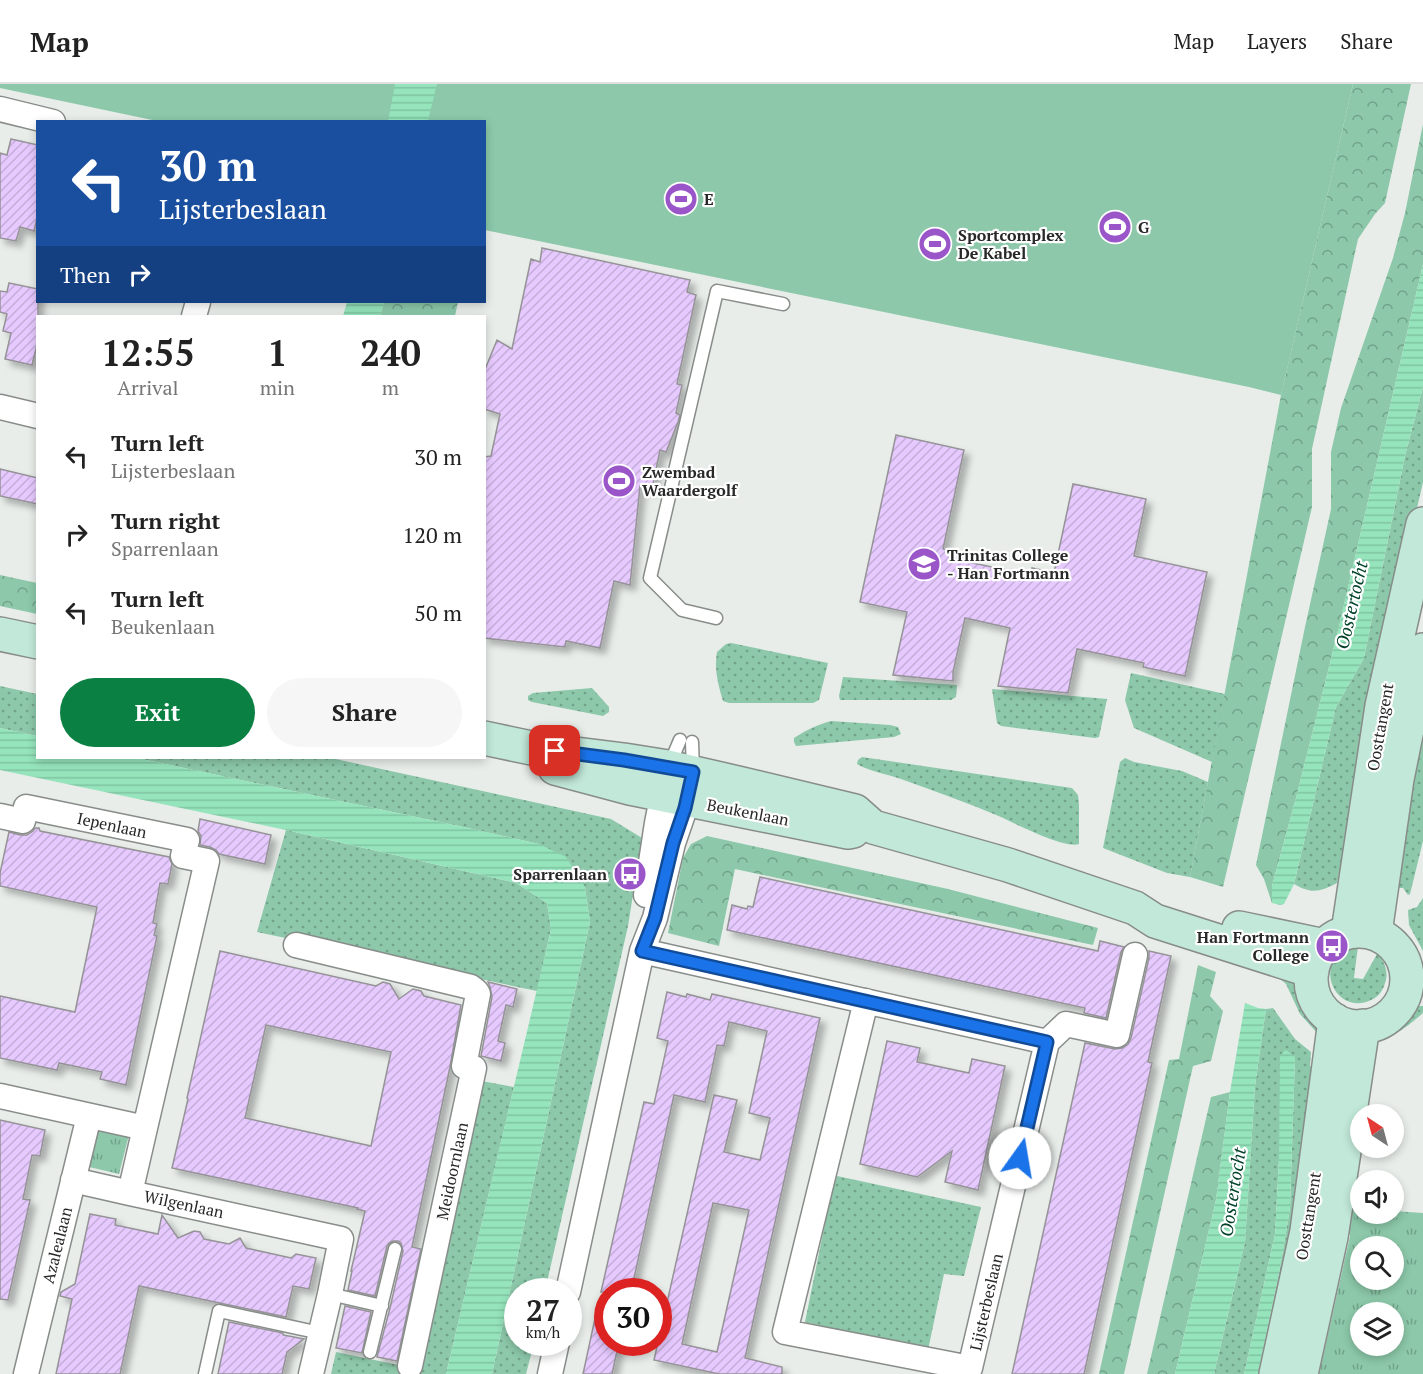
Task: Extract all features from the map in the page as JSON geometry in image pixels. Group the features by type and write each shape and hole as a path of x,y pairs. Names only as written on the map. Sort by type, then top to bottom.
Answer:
{"main road":[{"name":"Oosttangent","path":"1340,945 1382,706 1423,524"},
{"path":"0,634 36,642"},
{"path":"0,648 36,656"},
{"name":"Oosttangent","path":"1340,945 1396,778 1423,650"},
{"name":"Beukenlaan","path":"486,738 536,749 681,769 855,811 873,827 1008,865 1135,908 1161,907 1232,927 1270,946 1340,945"},
{"name":"Beukenlaan","path":"486,752 630,789 681,769"},
{"path":"1389,940 1400,952 1414,984 1397,1008 1376,1024 1349,1023 1324,1011 1316,1000 1312,987 1340,945 1389,940"},
{"name":"Oosttangent","path":"1276,1374 1349,1023"},
{"name":"Oosttangent","path":"1301,1374 1331,1237 1349,1023"}],"street":[{"path":"0,109 45,120"},
{"path":"0,407 36,416"},
{"path":"571,1278 642,951 644,909 681,769"},
{"name":"Iepenlaan","path":"0,816 23,821 26,807 186,840 183,856 207,861 145,1128"},
{"name":"Meidoornlaan","path":"296,945 471,987 476,991 478,998 464,1066 474,1068 410,1366"},
{"path":"642,951 1047,1042 1066,1024 1118,1035 1135,955"},
{"name":"Lijsterbeslaan","path":"866,1001 785,1332 970,1368 1047,1042"},
{"path":"0,1096 145,1128"},
{"name":"Azalealaan","path":"26,1374 89,1116"},
{"name":"Wilgenlaan","path":"145,1128 130,1193 341,1239 330,1294"},
{"path":"73,1180 130,1193"},
{"path":"311,1374 330,1294"},
{"path":"550,1374 554,1356"}],"lane":[{"path":"716,618 682,609 650,578 717,291 783,304"},
{"path":"370,1352 395,1249"},
{"path":"330,1294 382,1306"},
{"path":"205,1374 219,1311 320,1333"}],"green space":[{"name":"Sportcomplex De Kabel","path":"0,84 1353,84 1281,395 486,230 486,120 152,120 0,88"},
{"path":"1353,84 1411,84 1385,203 1358,239 1312,449 1312,507 1223,887 1190,877 1281,395"},
{"path":"1423,124 1423,264 1337,635 1272,886 1272,903 1264,879 1256,865 1331,509 1331,452 1341,408 1393,258 1405,213"},
{"path":"384,303 458,303 455,315 380,315"},
{"path":"1423,387 1423,482 1391,622 1343,873 1339,873 1337,883 1331,886 1316,891 1306,889 1294,884 1336,707 1364,658 1405,456"},
{"path":"0,575 36,583 36,614 0,606"},
{"path":"731,643 828,663 819,700 813,703 729,703 723,701 718,683 716,658 717,652 726,644"},
{"path":"1131,673 1225,694 1212,762 1134,728 1125,700"},
{"path":"843,677 957,685 956,697 951,700 840,700"},
{"path":"0,686 36,694 36,736 0,728"},
{"path":"592,688 609,707 609,712 603,716 528,700 528,696 533,693"},
{"path":"992,689 1107,699 1099,737 1001,726 997,723"},
{"path":"1423,706 1423,841 1408,895 1403,888 1397,888"},
{"path":"831,721 890,725 898,727 901,734 894,737 796,746 794,738"},
{"path":"862,757 1072,788 1078,795 1079,844 1072,845 1052,840 964,802 867,769 857,764"},
{"path":"1125,758 1134,762 1182,771 1208,782 1190,877 1167,873 1103,848 1120,762"},
{"path":"142,759 336,759 611,819 642,838 628,926 548,1278 513,1278 590,922 585,887 539,844"},
{"path":"286,830 516,883 547,903 551,929 537,991 257,932"},
{"path":"707,836 948,889 1098,928 1093,945 735,869 719,946 668,933 683,858 691,844"},
{"path":"1423,898 1423,951 1409,925 1408,910 1417,907"},
{"path":"1358,946 1354,978 1363,979 1377,954 1384,964 1387,975 1382,991 1378,995 1371,1000 1359,1003 1340,996 1330,978 1331,968 1336,958 1345,950"},
{"path":"1198,965 1216,972 1210,996 1223,1011 1211,1061 1193,1066 1124,1374 1099,1374 1169,1060 1179,1059"},
{"path":"1277,976 1297,980 1316,1020 1318,1034 1300,1014 1286,984"},
{"path":"1419,1006 1423,1006 1423,1013 1405,1027 1392,1035 1371,1042 1378,1032"},
{"path":"1273,1008 1295,1039 1311,1052 1310,1066 1318,1066 1270,1374 1258,1374 1290,1208 1295,1057 1279,1159 1275,1234 1244,1374 1214,1374 1245,1242 1255,1086 1266,1009"},
{"path":"471,1079 514,1087 446,1374 331,1374 336,1352 408,1367"},
{"path":"1230,1092 1216,1200 1175,1374 1147,1374 1211,1097"},
{"path":"95,1122 130,1131 119,1174 85,1166"},
{"path":"837,1176 981,1207 964,1276 944,1274 928,1350 805,1322 831,1194"},
{"path":"1350,1208 1350,1224 1404,1224 1404,1212 1423,1213 1423,1250 1404,1246 1404,1236 1346,1234"},
{"path":"1404,1219 1423,1221 1423,1374 1319,1374 1350,1236 1350,1290 1404,1290 1404,1236 1350,1236 1353,1224 1404,1224"},
{"path":"504,1319 504,1356 531,1356 526,1374 492,1374"}],"water":[{"path":"395,84 437,84 428,120 388,120"},
{"name":"Oostertocht","path":"1423,264 1423,387 1405,456 1364,658 1336,707 1294,884 1284,904 1280,905 1272,903 1272,886 1337,635"},
{"path":"347,303 384,303 380,315 343,315"},
{"path":"0,728 36,736 36,759 142,759 539,844 566,857 585,887 590,922 513,1278 504,1278 504,1319 492,1374 446,1374 551,930 547,903 516,883 286,830 0,770"},
{"name":"Oostertocht","path":"1245,1003 1266,1009 1255,1086 1245,1242 1214,1374 1175,1374 1216,1200 1230,1092"},
{"path":"1286,1050 1295,1057 1290,1208 1258,1374 1244,1374 1275,1234 1279,1159 1280,1055"}],"building":[{"path":"11,139 36,145 36,222 34,231 20,227 16,241 0,238 0,153 7,155"},
{"path":"542,248 690,280 687,292 696,295 677,384 682,385 676,413 680,415 666,452 660,450 652,489 640,486 630,585 614,581 600,648 566,641 565,647 486,638 486,457 491,456 500,414 486,410 486,367 497,340 512,349 531,259 540,262"},
{"path":"9,283 36,289 38,315 36,315 36,349 32,365 5,359 11,333 3,331 7,314 0,312 0,291 7,292"},
{"name":"Trinitas College - Han Fortmann","path":"896,435 964,450 943,549 965,554 963,561 1030,575 1032,568 1054,573 1073,484 1146,499 1134,556 1207,572 1185,676 1143,667 1144,663 1077,649 1068,693 998,686 1010,628 965,618 953,681 893,675 907,612 860,602"},
{"path":"0,469 36,478 36,504 0,496"},
{"path":"200,819 271,835 265,864 219,854 210,847 200,845 201,836 198,831"},
{"path":"35,828 39,828 40,831 169,857 172,864 168,884 160,883 153,923 157,924 154,935 157,936 126,1085 100,1079 102,1072 59,1063 57,1070 0,1058 0,996 75,1012 97,907 0,886 0,873 9,832 27,835"},
{"path":"760,877 1098,951 1100,941 1124,947 1106,1018 1084,1013 1085,1008 727,930 732,905 747,909 748,906 753,907"},
{"path":"220,951 376,986 383,982 390,984 399,999 413,989 421,991 424,996 461,1005 412,1247 421,1249 397,1361 377,1357 403,1251 401,1243 393,1241 387,1246 375,1296 348,1290 365,1211 172,1168","holes":["266,1025 391,1052 371,1146 245,1118"]},
{"path":"1149,951 1171,956 1148,1062 1152,1063 1084,1374 1012,1374 1085,1043 1115,1049 1128,1044"},
{"path":"488,982 517,989 513,1007 506,1005 498,1041 505,1043 501,1061 481,1056 492,997"},
{"path":"667,992 710,1000 712,994 820,1018 745,1358 782,1367 782,1374 719,1374 654,1360 655,1356 672,1356 672,1280 714,1095 737,1100 724,1152 760,1160 770,1118 749,1113 767,1031 729,1022 724,1046 717,1045 705,1102 674,1095 634,1278 604,1278 644,1102 654,1104 668,1041 657,1038","holes":["713,1203 749,1210 717,1352 682,1344"]},
{"path":"887,1041 920,1048 917,1062 969,1073 972,1059 1005,1066 978,1190 945,1182 952,1151 917,1177 860,1164"},
{"path":"0,1120 45,1130 40,1156 32,1155 23,1199 30,1200 8,1300 0,1299"},
{"path":"90,1214 116,1219 115,1225 158,1234 162,1215 178,1238 194,1231 200,1232 204,1239 229,1244 240,1238 246,1248 291,1258 296,1254 316,1258 309,1289 293,1286 286,1317 139,1286 120,1374 56,1374 72,1299 60,1296 61,1292 75,1284"},
{"path":"345,1306 371,1312 362,1353 336,1348"},
{"path":"229,1322 304,1339 287,1352 282,1374 218,1374"},
{"path":"594,1323 594,1356 616,1356 612,1374 583,1374"}],"place":[{"name":"E","path":"681,199"},
{"name":"G","path":"1115,227"},
{"name":"Sportcomplex De Kabel","path":"935,244"},
{"name":"Zwembad Waardergolf","path":"619,481"},
{"name":"Trinitas College - Han Fortmann","path":"924,564"},
{"name":"Sparrenlaan","path":"630,874"},
{"name":"Han Fortmann College","path":"1332,946"}],"route":[{"path":"555,751 693,772 655,918 642,951 1047,1042 1020,1158"}]}
